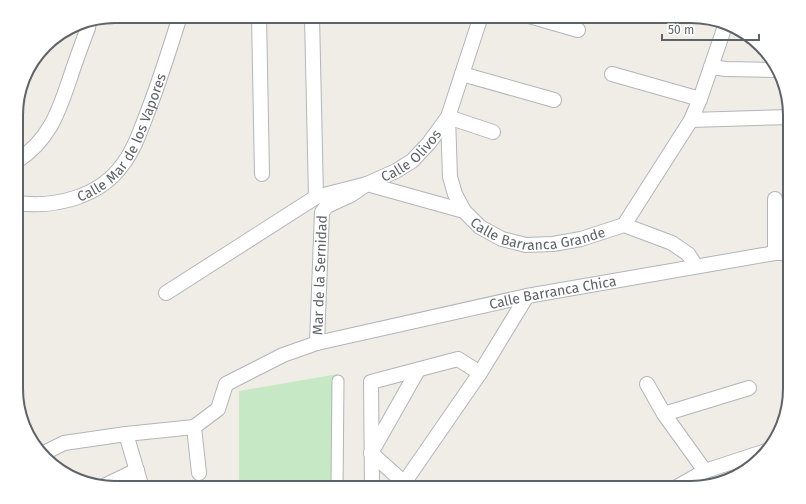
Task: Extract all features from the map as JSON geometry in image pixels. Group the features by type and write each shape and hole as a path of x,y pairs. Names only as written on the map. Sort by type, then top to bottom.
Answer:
{"street":[{"name":"Calle Mar de los Vapores","path":"23,202 49,204 70,199 91,192 111,178 123,164 137,140 178,23"},
{"path":"259,23 262,174"},
{"name":"Mar de la Sernidad","path":"312,23 316,197"},
{"name":"Calle Olivos","path":"367,184 396,171 412,161 429,143 448,117 479,23"},
{"path":"554,23 578,30"},
{"path":"23,157 44,136 58,114 88,27"},
{"name":"Calle Barranca Grande","path":"624,225 692,120 724,29"},
{"path":"711,67 726,69 771,70"},
{"path":"462,74 554,100"},
{"path":"612,74 700,99"},
{"path":"448,117 493,132"},
{"name":"Calle Olivos","path":"448,117 450,177 455,194 464,211"},
{"path":"692,120 783,117"},
{"name":"Mar de la Sernidad","path":"317,343 322,212 327,206 352,196 367,184"},
{"name":"Calle Barranca Grande","path":"166,293 316,197 367,184 464,211 480,227 502,239 526,245 553,244 581,239 624,225 672,243 688,254 696,266"},
{"path":"775,199 775,253"},
{"name":"Calle Barranca Chica","path":"194,427 218,409 226,384 283,355 317,343 527,296 696,266 783,253"},
{"path":"407,481 480,373 527,296"},
{"path":"372,481 371,382 458,359 480,373"},
{"path":"371,453 418,370"},
{"path":"337,481 338,381"},
{"path":"647,384 664,414 705,471"},
{"path":"664,414 749,388"},
{"path":"48,451 64,443 126,434 194,427 199,473"},
{"path":"126,434 140,481"},
{"path":"371,453 399,481"},
{"path":"690,481 705,471 756,454"},
{"path":"116,481 137,470"}],"green space":[{"path":"338,374 335,481 239,481 239,391"}]}
